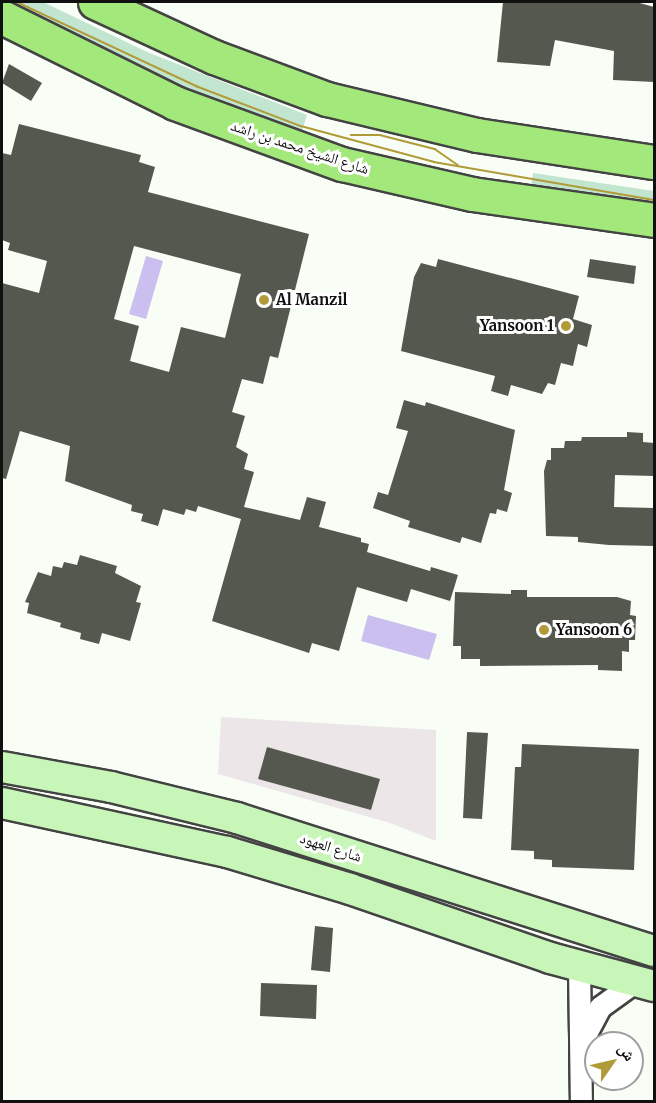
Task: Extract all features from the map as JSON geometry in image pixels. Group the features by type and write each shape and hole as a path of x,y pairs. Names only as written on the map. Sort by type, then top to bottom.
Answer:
{"main road":[{"path":"95,2 214,57 327,99 477,135 654,162"},
{"name":"شارع الشيخ محمد بن راشد","path":"2,17 175,103 342,164 472,194 654,220"}],"street":[{"name":"شارع العهود","path":"2,767 111,787 237,818 654,951"},
{"path":"2,803 227,852 579,965 648,977"},
{"path":"579,965 582,1042 580,1101"},
{"path":"582,1042 600,1007 648,977"}],"shaded area":[{"path":"146,256 163,261 146,319 129,314"},
{"path":"368,615 437,634 429,660 361,641"},
{"path":"221,717 436,730 436,841 390,823 218,774"}],"green space":[{"path":"2,2 43,2 147,52 307,115 300,137 209,102"},
{"path":"533,173 654,191 654,210 530,193"}],"building":[{"path":"503,2 636,2 654,7 654,82 613,80 614,51 555,40 550,66 497,62"},
{"path":"9,64 42,83 31,101 2,83"},
{"path":"19,124 141,155 139,162 155,167 148,192 309,234 278,358 270,356 263,384 242,379 232,412 245,416 236,447 248,454 244,469 254,472 244,507 300,520 307,497 326,502 319,527 361,538 361,542 369,544 367,552 430,571 431,567 458,575 450,601 411,589 407,602 357,587 339,651 312,643 309,653 212,621 241,519 198,506 196,512 186,509 184,515 163,509 158,526 141,521 143,514 131,511 132,505 65,481 70,446 20,431 6,479 2,478 2,283 39,293 47,261 8,250 10,243 2,240 2,153 11,155","holes":["134,246 241,274 225,338 181,327 169,372 130,361 139,326 114,319"]},
{"name":"Yansoon 1","path":"438,259 579,296 573,319 592,325 587,347 578,344 573,366 561,363 555,385 548,383 542,394 511,385 508,396 491,391 495,376 401,351 414,277 421,263 436,267"},
{"path":"590,259 636,266 634,284 587,277"},
{"path":"404,400 425,406 426,402 515,430 504,490 512,493 507,512 497,509 496,514 490,513 481,543 462,537 460,543 408,527 410,521 373,508 378,492 388,495 408,431 396,428"},
{"path":"627,432 643,433 643,442 654,443 654,476 615,475 614,507 654,508 654,546 609,545 578,542 578,537 546,536 544,471 547,460 551,460 551,448 564,448 565,441 581,441 582,437 627,437"},
{"path":"80,555 117,566 115,573 141,586 136,602 141,603 130,641 102,633 99,644 80,639 81,633 60,627 61,623 27,613 29,603 25,602 38,572 51,576 53,566 62,568 64,562 77,565"},
{"name":"Yansoon 6","path":"511,590 527,590 527,597 617,597 631,601 630,615 636,616 635,640 629,640 629,652 622,651 622,671 598,670 598,665 480,666 480,659 461,659 461,646 453,646 455,592 511,594"},
{"path":"467,732 488,733 482,819 463,818"},
{"path":"522,744 639,749 634,870 552,867 552,860 534,859 534,851 511,850 515,767 521,767"},
{"path":"267,747 380,779 371,810 258,779"},
{"path":"315,926 333,928 330,972 311,970"},
{"path":"261,983 317,985 316,1019 260,1016"}],"tram line":[{"path":"17,2 196,86 301,126 434,162 654,200"},
{"path":"351,135 380,135 435,149 458,165"}],"place":[{"name":"Al Manzil","path":"264,300"},
{"name":"Yansoon 1","path":"566,326"},
{"name":"Yansoon 6","path":"544,630"}]}
